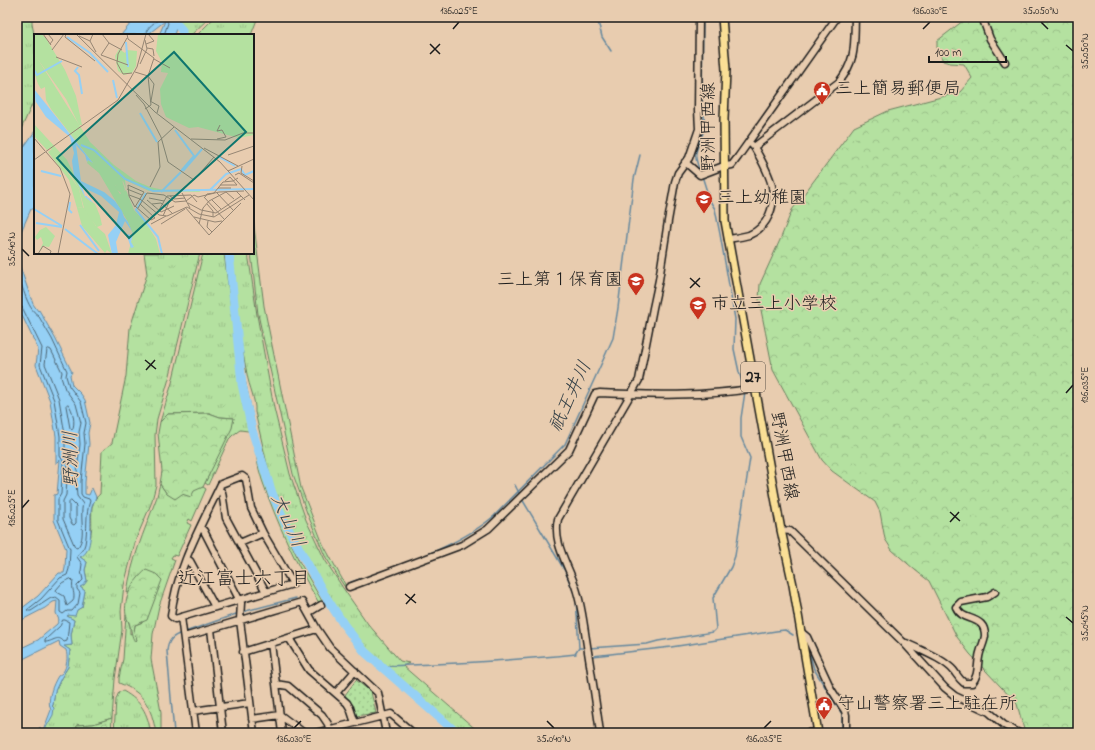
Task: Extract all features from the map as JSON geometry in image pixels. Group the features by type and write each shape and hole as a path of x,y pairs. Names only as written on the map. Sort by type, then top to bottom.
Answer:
{"main road":[{"name":"野洲甲西線","path":"722,17 726,70 724,119 725,221 781,530 793,585 818,732"}],"street":[{"path":"600,733 581,605 574,582 556,538 556,526 558,519 639,380 659,280 675,182 678,172 689,158 699,129 699,17"},
{"path":"752,145 837,17"},
{"path":"685,162 700,175 732,165 752,145 838,83 851,65 854,51 855,17"},
{"path":"982,17 990,39 1005,62"},
{"path":"728,239 748,235 758,229 766,221 771,211 773,200 772,186 768,175 752,145"},
{"path":"349,587 462,545 488,529 569,450 595,394 600,392 632,394 704,394 755,388"},
{"path":"242,476 246,479 251,508 263,533 293,584 175,619 171,616 173,603 186,560 218,490 221,484 242,476"},
{"path":"218,490 222,492 226,518 266,592"},
{"path":"200,527 204,531 241,603 240,620 243,652 254,733"},
{"path":"781,530 790,531 903,642 945,688 955,696 989,712 1004,725 1019,733"},
{"path":"240,542 263,533"},
{"path":"186,560 190,561 215,607"},
{"path":"903,642 926,652 947,665 964,683 972,683 976,678 979,655 985,636 984,630 978,621 959,613 956,608 961,602 987,597 995,592"},
{"path":"184,637 302,602 317,629 330,648 378,693 386,733"},
{"path":"308,613 321,604"},
{"path":"181,617 196,733"},
{"path":"211,629 223,733"},
{"path":"243,652 317,629"},
{"path":"801,632 807,637 831,689 846,715 846,733"},
{"path":"289,638 309,670 347,703 355,723"},
{"path":"271,643 282,733"},
{"path":"336,693 355,671"},
{"path":"276,684 288,686 322,715 328,724 330,731"},
{"path":"193,711 250,704"},
{"path":"315,733 330,731 391,714 405,730 413,733"},
{"path":"252,719 280,715 304,733"},
{"path":"807,733 818,732"}],"green space":[{"path":"17,17 32,17 34,34 34,100 18,136 17,142"},
{"path":"180,17 210,17 192,34 183,34 178,25"},
{"path":"215,17 258,17 251,34 198,34"},
{"path":"968,17 1078,17 1078,733 1025,733 1017,704 970,654 957,637 929,581 892,550 885,539 880,512 875,502 832,471 822,460 773,370 759,300 760,284 792,210 854,127 888,111 960,92 972,78 964,64 943,61 937,48 937,41"},
{"path":"254,226 264,306 301,488 323,544 346,586 344,586 325,556 293,474 258,314 251,254 254,254"},
{"path":"144,254 200,254 170,375 157,419 155,435 156,485 151,504 136,539 124,585 121,611 122,630 115,679 112,718 93,724 77,725 77,733 43,733 53,708 52,706 55,691 68,667 70,650 63,646 72,645 71,635 74,620 67,616 82,607 85,591 80,587 87,581 85,570 87,562 80,557 90,537 93,503 100,494 102,451 112,443 126,376 130,328 147,274"},
{"path":"203,254 224,254 232,317 265,475 278,514 299,561 322,601 319,603 302,573 274,512 260,475 252,435 248,431 240,430 229,439 208,485 205,483 234,418 220,417 209,413 168,414 160,422 172,383"},
{"path":"227,254 248,254 257,315 274,408 290,474 306,520 325,560 368,624 400,661 409,663 403,666 480,733 453,733 382,671 335,615 314,582 294,543 275,494 255,412 233,298"},
{"path":"209,413 220,417 234,418 232,428 203,487 194,491 191,497 182,494 175,499 167,494 160,484 162,471 158,433 160,422 168,414"},
{"path":"160,484 167,494 182,493 203,487 206,489 192,521 189,519 187,523 191,525 177,556 173,555 171,558 175,560 159,606 153,634 151,659 161,712 161,733 156,733 149,708 141,696 135,691 119,683 119,678 123,659 126,615 130,626 130,634 134,632 135,625 143,622 129,592 127,593 135,558 156,500"},
{"path":"146,570 156,574 162,580 147,620 135,625 134,632 137,640 135,642 126,616 126,602 133,585"},
{"path":"356,680 371,692 376,713 356,716 345,695"},
{"path":"123,691 135,699 143,708 148,719 151,733 114,733 116,699 119,692"},
{"path":"112,718 111,733 77,733 77,725 93,724"}],"water":[{"path":"136,17 180,17 178,25 183,34 181,34 179,29 176,28 174,34 159,34 165,21 148,34 122,34"},
{"path":"34,132 34,209 31,209 20,234 17,255 17,157"},
{"name":"野洲川","path":"17,258 33,304 38,311 39,310 72,372 70,375 72,385 85,400 90,423 88,433 89,444 85,494 89,495 92,488 96,497 91,510 89,544 87,550 80,557 87,562 85,570 87,581 80,587 85,591 82,607 77,610 75,616 67,616 74,620 71,635 72,645 64,646 70,650 68,667 55,691 52,706 54,708 53,715 43,733 36,733 40,727 40,732 43,731 51,710 49,702 54,683 58,676 63,673 67,652 60,646 59,641 17,662 17,650 38,640 57,624 59,620 56,613 57,601 18,622 17,630 17,612 38,596 59,573 64,573 66,549 54,520 54,495 57,494 60,460 56,464 56,436 50,401 36,365 38,349 17,305"}],"waterway":[{"name":"大山川","path":"173,17 172,19 182,30 182,34"},
{"name":"祇王井川","path":"597,17 602,37 611,51"},
{"path":"701,172 696,158 696,153 703,135 704,125 702,103 703,17"},
{"name":"祇王井川","path":"428,554 462,538 479,528 494,516 565,444 613,338 634,179 640,155"},
{"path":"702,176 710,201 715,209 720,234 735,319 734,349 744,388"},
{"name":"大山川","path":"229,254 242,384 252,430 272,493 285,523 324,594 344,625 365,652 457,733"},
{"path":"589,648 647,644 713,632 716,629 713,598 731,567 735,556 750,458 741,437 741,418 745,392"},
{"name":"祇王井川","path":"515,485 520,495"},
{"path":"522,499 565,571 576,598 579,648 575,654"},
{"name":"祇王井川","path":"351,582 376,574"},
{"name":"祇王井川","path":"242,612 296,598"},
{"name":"祇王井川","path":"185,632 239,613"},
{"path":"593,656 671,647 785,630 793,635"},
{"name":"祇王井川","path":"174,733 167,651 168,644 171,639 182,633"},
{"path":"579,648 585,648"},
{"path":"380,666 478,662 576,654"},
{"path":"810,655 814,669 842,714 842,733"}],"place":[{"name":"三上簡易郵便局","path":"822,105"},
{"name":"三上幼稚園","path":"704,214"},
{"name":"三上第１保育園","path":"636,296"},
{"name":"市立三上小学校","path":"698,320"},
{"name":"守山警察署三上駐在所","path":"824,720"}],"district":[{"name":"近江富士六丁目","path":"244,579"}]}
